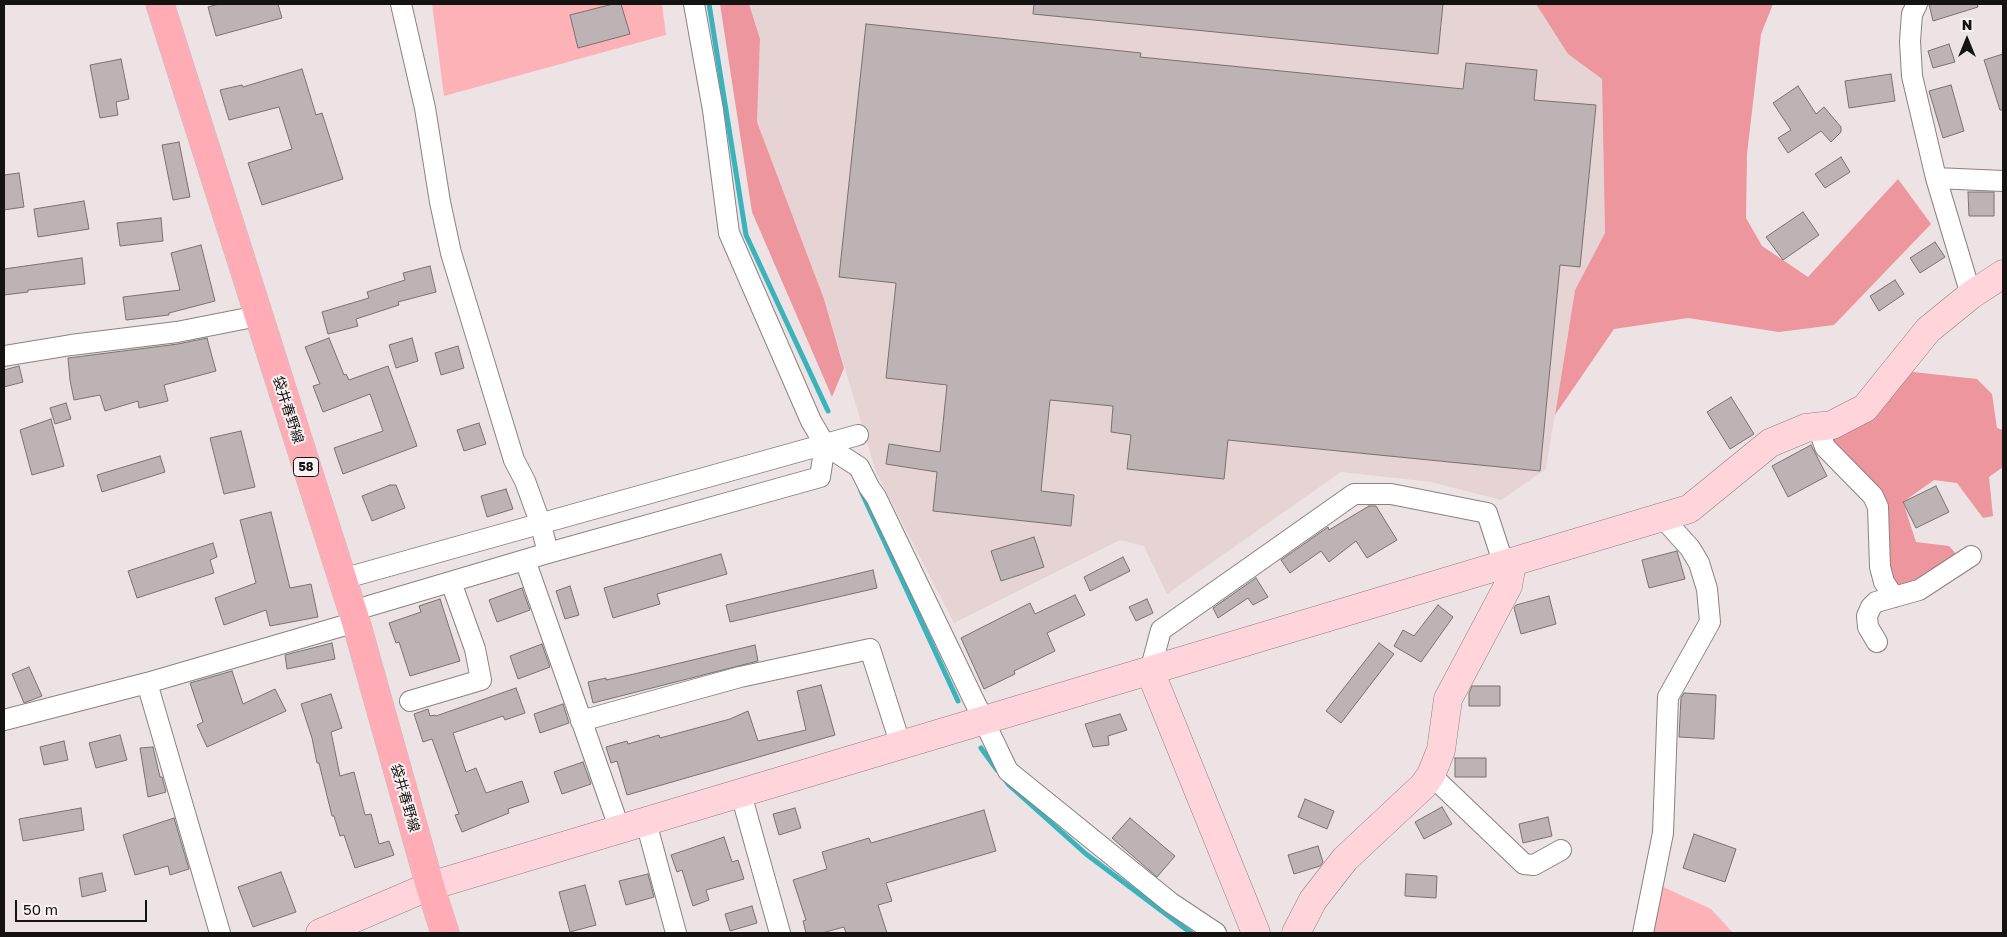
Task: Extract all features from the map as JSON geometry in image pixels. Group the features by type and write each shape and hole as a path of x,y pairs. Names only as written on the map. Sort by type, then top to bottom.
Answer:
{"main road":[{"name":"袋井春野線","path":"160,4 354,616 430,886 446,933"}],"street":[{"path":"401,4 425,108 440,202 451,253 514,460 525,481 541,525 548,552"},
{"path":"694,4 713,110 729,232 811,421 825,444 859,467 876,497 1008,771 1171,903 1216,933"},
{"path":"1917,4 1912,14 1910,41 1912,76 1936,178 1971,295"},
{"path":"1936,178 2003,181"},
{"path":"320,933 430,886 1150,672 1689,509 1770,443 1806,428 1832,425 1865,408 1928,330 1971,295 2003,274"},
{"path":"4,356 71,345 176,332 258,316"},
{"path":"1818,427 1825,447 1873,496 1878,507 1880,567 1884,582 1894,597"},
{"path":"342,579 858,435"},
{"path":"4,720 147,683 354,616 451,582 548,552 820,477 825,444"},
{"path":"675,486 684,516"},
{"path":"1255,933 1150,672 1161,630 1354,494 1391,494 1487,514 1508,564 1508,586 1448,699 1441,750 1431,775 1423,786 1345,859 1313,900 1296,933"},
{"path":"1643,933 1664,833 1668,697 1710,622 1707,589 1699,562 1690,548 1662,517"},
{"path":"1877,642 1868,626 1867,616 1876,602 1919,590 1971,556"},
{"path":"525,560 620,830"},
{"path":"410,701 481,680 475,649 451,582"},
{"path":"581,721 740,677 870,649 901,746"},
{"path":"147,683 220,933"},
{"path":"1431,775 1524,864 1534,865 1562,850"},
{"path":"741,794 780,933"},
{"path":"646,822 676,933"}],"shaded area":[{"path":"432,4 662,4 666,35 444,96"},
{"path":"720,4 749,4 760,39 757,122 824,299 844,368 832,397 752,212"},
{"path":"749,4 1536,4 1568,54 1602,79 1605,233 1575,290 1546,469 1501,500 1431,482 1341,472 1167,594 1144,546 1120,540 954,623 876,472 824,299 757,122 760,39"},
{"path":"1536,4 1773,4 1761,34 1747,154 1746,218 1762,246 1808,277 1898,179 1931,224 1834,325 1779,332 1688,318 1614,329 1555,415 1575,290 1605,233 1602,79 1568,54"},
{"path":"1904,371 1977,379 1992,394 1997,428 2003,430 2003,467 1989,477 1993,516 1983,518 1957,483 1934,480 1903,502 1916,542 1949,546 1957,555 1899,590 1887,587 1883,502 1818,427"},
{"path":"1659,885 1711,909 1733,933 1650,933"}],"building":[{"path":"219,4 278,4 282,18 216,36 208,7"},
{"path":"613,4 621,4 630,34 578,48 570,15"},
{"path":"1034,4 1443,4 1438,54 1033,14"},
{"path":"1929,4 1977,4 1978,7 1933,21"},
{"path":"866,24 1141,53 1140,57 1463,89 1466,63 1537,70 1534,100 1596,105 1580,267 1560,265 1540,471 1228,440 1224,479 1127,469 1131,435 1111,432 1113,406 1050,400 1041,491 1074,495 1071,526 933,511 937,472 886,464 889,444 940,452 947,385 886,378 896,283 839,277"},
{"path":"1949,44 1955,62 1933,68 1928,51"},
{"path":"2003,54 2003,110 2000,110 1984,60"},
{"path":"121,59 129,99 116,102 118,115 100,118 90,65"},
{"path":"302,69 316,115 322,113 343,179 262,205 248,163 292,149 279,107 229,120 220,90 242,85 243,87"},
{"path":"1891,74 1895,101 1849,108 1845,81"},
{"path":"1951,85 1964,131 1943,138 1929,91"},
{"path":"1798,86 1816,114 1824,107 1841,127 1841,132 1831,142 1821,131 1788,153 1778,138 1791,130 1773,103"},
{"path":"179,142 190,197 173,200 162,145"},
{"path":"1841,157 1850,172 1825,188 1815,174"},
{"path":"19,173 24,207 4,210 4,175"},
{"path":"1968,192 1994,192 1994,216 1969,216"},
{"path":"84,201 89,229 38,237 34,209"},
{"path":"1803,212 1819,235 1783,260 1766,237"},
{"path":"161,218 163,241 120,246 117,223"},
{"path":"1935,242 1945,257 1920,273 1910,258"},
{"path":"201,245 215,301 169,313 169,315 126,320 123,297 180,290 171,253"},
{"path":"82,258 85,284 28,290 28,292 4,295 4,269"},
{"path":"430,266 436,292 398,302 399,305 356,319 358,326 328,334 322,312 369,298 367,292 405,280 403,273"},
{"path":"1895,280 1904,294 1879,311 1870,296"},
{"path":"207,338 216,371 164,385 168,401 139,408 138,401 105,411 100,395 74,400 68,358 178,344"},
{"path":"329,338 344,375 346,374 349,380 388,366 417,446 343,474 334,448 383,431 370,394 323,412 313,386 320,384 305,347"},
{"path":"412,338 418,361 396,368 389,345"},
{"path":"458,346 464,368 441,375 435,353"},
{"path":"19,366 23,382 4,387 4,370"},
{"path":"1731,397 1754,434 1730,449 1707,412"},
{"path":"66,403 71,419 55,424 50,408"},
{"path":"51,419 64,466 32,475 20,430"},
{"path":"479,423 486,444 464,451 457,430"},
{"path":"241,431 255,487 224,494 210,438"},
{"path":"1811,445 1827,476 1788,497 1772,466"},
{"path":"160,456 165,472 102,492 97,475"},
{"path":"390,485 396,485 405,508 372,521 362,496"},
{"path":"1936,486 1949,512 1916,528 1903,502"},
{"path":"506,489 513,509 487,517 481,496"},
{"path":"1369,506 1376,506 1397,540 1367,558 1356,541 1329,562 1321,551 1290,573 1281,560 1328,527 1329,530"},
{"path":"271,512 290,588 311,584 318,617 270,626 266,610 224,625 215,598 256,583 240,520"},
{"path":"1034,537 1044,567 1001,581 991,551"},
{"path":"213,543 217,557 210,560 214,573 137,598 128,571"},
{"path":"1677,551 1685,579 1649,588 1642,560"},
{"path":"721,554 727,574 657,594 660,604 613,618 604,588"},
{"path":"1123,557 1130,571 1090,591 1084,577"},
{"path":"873,570 877,588 730,622 726,605"},
{"path":"1256,578 1268,597 1253,605 1248,598 1218,618 1213,608"},
{"path":"570,586 579,615 565,619 556,591"},
{"path":"522,588 530,610 497,622 489,600"},
{"path":"1075,595 1085,615 1047,633 1055,651 1014,671 1015,674 984,689 961,638 1030,603 1035,614"},
{"path":"1549,596 1556,624 1521,634 1514,608 1516,605"},
{"path":"440,599 460,661 410,676 399,642 396,643 389,623 421,612 419,606"},
{"path":"1147,599 1153,613 1136,621 1129,607"},
{"path":"1438,605 1453,617 1421,662 1394,646 1403,630 1414,636"},
{"path":"332,643 335,659 287,669 285,655"},
{"path":"1379,643 1394,654 1341,723 1326,711"},
{"path":"542,644 550,667 518,679 510,656"},
{"path":"755,645 758,661 593,703 588,682 634,674"},
{"path":"29,667 42,696 24,703 12,674"},
{"path":"232,671 243,704 275,689 286,711 207,747 197,725 203,722 190,683"},
{"path":"821,685 835,735 627,795 617,761 611,763 606,747 627,741 628,744 659,735 660,738 730,719 748,711 758,741 806,730 797,691"},
{"path":"1472,686 1500,686 1500,706 1469,706 1469,693"},
{"path":"516,688 525,713 505,720 503,716 453,733 466,772 476,768 486,793 522,781 529,802 508,809 509,813 462,832 455,815 459,814 432,739 423,742 414,714 428,709 430,716 436,716"},
{"path":"1684,693 1716,695 1714,739 1679,737 1681,698"},
{"path":"331,694 342,728 331,732 340,776 354,772 365,815 371,814 379,844 389,841 394,855 355,868 344,835 340,836 334,816 332,816 319,763 317,763 312,738 301,704"},
{"path":"563,704 569,723 540,733 534,714"},
{"path":"1120,714 1127,730 1108,736 1109,745 1093,747 1085,724"},
{"path":"120,735 127,760 96,768 89,743"},
{"path":"64,741 68,760 44,765 40,747"},
{"path":"153,747 160,777 162,777 166,792 148,797 140,748"},
{"path":"1455,758 1486,758 1486,777 1455,777"},
{"path":"583,762 591,784 562,794 554,772"},
{"path":"1305,799 1334,811 1327,829 1298,817"},
{"path":"1442,807 1452,824 1424,839 1415,822"},
{"path":"81,808 84,830 23,841 19,819"},
{"path":"795,808 801,828 779,835 773,814"},
{"path":"984,810 996,851 886,883 892,901 878,905 887,933 846,933 844,927 822,933 806,933 803,921 806,920 793,880 827,869 822,852 869,838 871,843"},
{"path":"1548,817 1552,836 1523,843 1519,824"},
{"path":"174,818 189,869 170,875 168,866 135,875 123,835"},
{"path":"1130,818 1175,856 1157,877 1112,838"},
{"path":"1694,834 1736,849 1725,882 1683,868"},
{"path":"724,837 732,862 738,860 744,879 706,890 709,900 693,906 682,870 677,872 671,855"},
{"path":"1318,846 1323,862 1320,866 1294,874 1288,855"},
{"path":"281,872 296,912 253,927 238,887"},
{"path":"102,873 106,891 82,897 79,878"},
{"path":"648,874 654,897 626,905 619,881"},
{"path":"1406,874 1437,876 1436,898 1405,896"},
{"path":"585,885 596,925 570,932 559,892"},
{"path":"752,906 757,923 730,931 725,914"}],"waterway":[{"path":"709,4 746,235 828,411"},
{"path":"861,491 958,701"},
{"path":"981,748 997,770"},
{"path":"1004,778 1009,785 1086,854 1191,933"}]}
